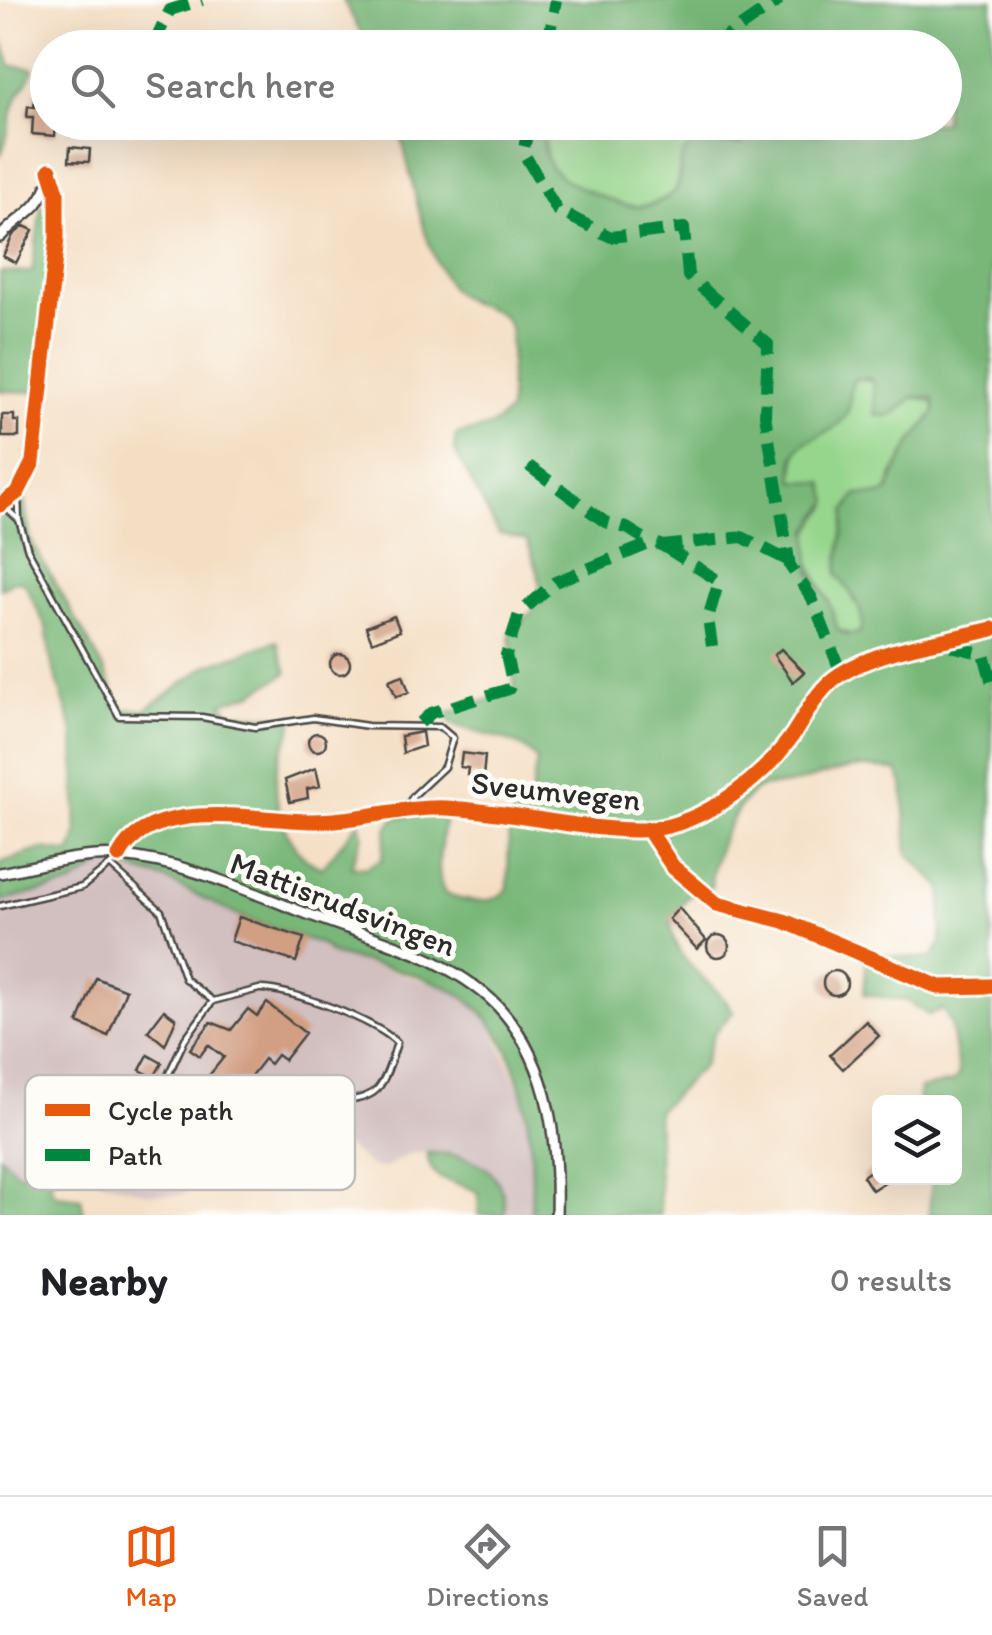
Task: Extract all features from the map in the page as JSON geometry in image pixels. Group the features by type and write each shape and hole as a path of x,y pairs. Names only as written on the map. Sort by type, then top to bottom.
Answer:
{"street":[{"path":"0,237 14,222 37,210 51,173 58,204 34,462 18,492 1,504"},
{"name":"Sveumvegen","path":"119,856 137,835 204,814 230,812 313,822 406,808 484,811 648,829 684,820 750,781 788,741 824,688 841,673 878,658 992,628"},
{"path":"648,829 673,867 716,904 784,920 939,987 992,986"},
{"path":"0,873 85,857 119,856"},
{"name":"Mattisrudsvingen","path":"119,856 178,868 428,958 487,995 527,1047 544,1090 555,1146 556,1215"}],"lane":[{"path":"18,492 19,520 28,550 120,716 202,718 255,727 312,718 368,726 420,723 440,727 453,738 452,754 406,808"},
{"path":"1,504 19,520"},
{"path":"0,906 82,887 112,866 119,856"},
{"path":"112,866 161,911 185,979 213,1000"},
{"path":"166,1075 184,1039 213,1000 268,989 352,1014 384,1030 396,1046 380,1086 355,1098"}],"shaded area":[{"path":"104,864 165,879 205,900 321,944 332,954 442,986 468,999 489,1020 521,1093 531,1136 531,1215 505,1215 505,1196 493,1175 455,1153 411,1153 385,1168 371,1167 355,1153 355,1075 25,1075 25,1172 18,1173 0,1156 0,901 70,885"},
{"path":"136,1190 192,1190 180,1195"}],"green space":[{"path":"343,0 992,0 992,1215 929,1215 931,1185 962,1185 962,1095 919,1095 920,1089 953,1082 959,1075 950,1022 943,1009 928,1015 907,1001 864,994 867,954 931,959 941,943 942,888 908,854 903,784 897,771 869,767 762,787 743,803 726,831 715,862 712,886 689,896 671,918 677,947 733,1012 714,1033 703,1066 657,1111 660,1215 531,1215 529,1129 516,1071 505,1044 489,1021 455,991 404,971 332,954 321,944 237,915 165,879 114,864 104,864 70,885 0,901 0,863 42,849 71,853 77,835 74,734 51,661 46,627 24,582 14,581 0,589 0,499 23,492 30,539 104,669 121,709 145,710 206,666 277,641 287,673 253,693 222,703 231,713 294,717 277,768 276,785 288,835 308,861 322,868 359,822 363,835 351,866 365,868 382,859 387,829 395,817 439,814 444,815 439,875 445,894 470,901 487,900 508,888 509,818 529,808 537,760 508,741 450,722 448,713 515,691 510,633 542,602 538,572 527,540 499,534 454,449 456,435 490,427 509,412 511,331 501,315 458,295 440,270 424,229 401,140 543,140 545,156 555,171 591,192 635,206 656,203 677,189 683,154 693,143 962,140 962,30 360,30","holes":["854,379 873,381 876,415 891,416 913,397 933,398 935,412 908,448 889,490 881,495 856,495 846,511 837,574 862,616 860,633 846,635 838,630 829,601 810,571 809,530 829,502 824,483 794,481 793,465 801,446 844,418"]},
{"path":"0,36 11,66 30,68 30,77 14,105 0,155"},
{"path":"544,140 741,140 738,146 708,143 680,164 677,189 662,200 645,205 628,206 593,197 548,166"},
{"path":"60,200 41,392 0,391 0,272 32,272 41,208 47,201"},
{"path":"854,379 874,380 876,415 893,414 913,397 936,402 935,412 893,474 889,490 881,495 856,495 854,601 863,623 856,636 838,630 807,553 810,531 828,507 824,483 794,481 793,477 798,447 811,438"},
{"path":"427,1153 457,1156 482,1166 499,1185 505,1215 478,1215 479,1193 439,1177 429,1164"},
{"path":"0,1156 18,1173 25,1172 25,1190 52,1190 57,1195 81,1198 84,1215 0,1215"}],"building":[{"path":"70,147 90,149 89,162 69,161"},
{"path":"24,226 33,230 16,263 3,256 13,235"},
{"path":"2,415 14,415 14,421 19,421 19,437 2,437"},
{"path":"394,616 400,631 372,642 366,627"},
{"path":"781,649 804,672 793,682 774,655"},
{"path":"340,654 350,664 340,674 330,664"},
{"path":"403,675 409,692 396,697 389,680"},
{"path":"422,732 424,746 403,753 401,736"},
{"path":"317,733 326,742 317,751 308,742"},
{"path":"462,753 485,756 483,777 467,775 468,768 460,767"},
{"path":"316,768 320,786 307,789 308,798 290,802 285,780"},
{"path":"679,908 706,940 697,949 669,919"},
{"path":"239,917 304,938 296,962 231,941"},
{"path":"718,935 726,938 726,954 718,957 710,954 707,946 710,938"},
{"path":"830,971 840,971 847,983 840,995 830,995 823,988 823,978"},
{"path":"96,978 126,990 108,1036 78,1023"},
{"path":"267,1003 305,1033 284,1060 277,1055 270,1064 264,1059 252,1075 209,1075 224,1057 208,1045 200,1056 190,1049 211,1022 231,1030 248,1009 257,1016"},
{"path":"164,1010 176,1019 165,1045 148,1031"},
{"path":"866,1021 879,1036 843,1069 830,1055"},
{"path":"148,1055 162,1063 155,1075 140,1070"},
{"path":"872,1170 872,1185 880,1185 872,1190 863,1176"}],"marked path":[{"path":"161,30 170,10 202,0"},
{"path":"550,30 556,0"},
{"path":"736,30 780,0"},
{"path":"526,140 523,152 557,210 611,237 684,228 688,276 768,344 765,415 790,566 812,598 841,673"},
{"path":"529,466 605,522 627,528 651,543"},
{"path":"420,723 431,713 509,689 512,681 506,655 519,614 555,582 654,542 663,546 742,537 789,561"},
{"path":"663,546 719,581 708,618 712,646"},
{"path":"951,646 984,654 992,683"}],"cycle path":[{"path":"0,505 18,492 33,462 57,238 57,192 50,170"},
{"path":"119,856 134,837 155,825 207,816 328,821 447,808 612,829 636,830 679,823 721,802 759,773 789,740 824,688 839,675 874,658 992,629"},
{"path":"648,829 673,867 717,904 784,921 939,987 992,986"}]}
